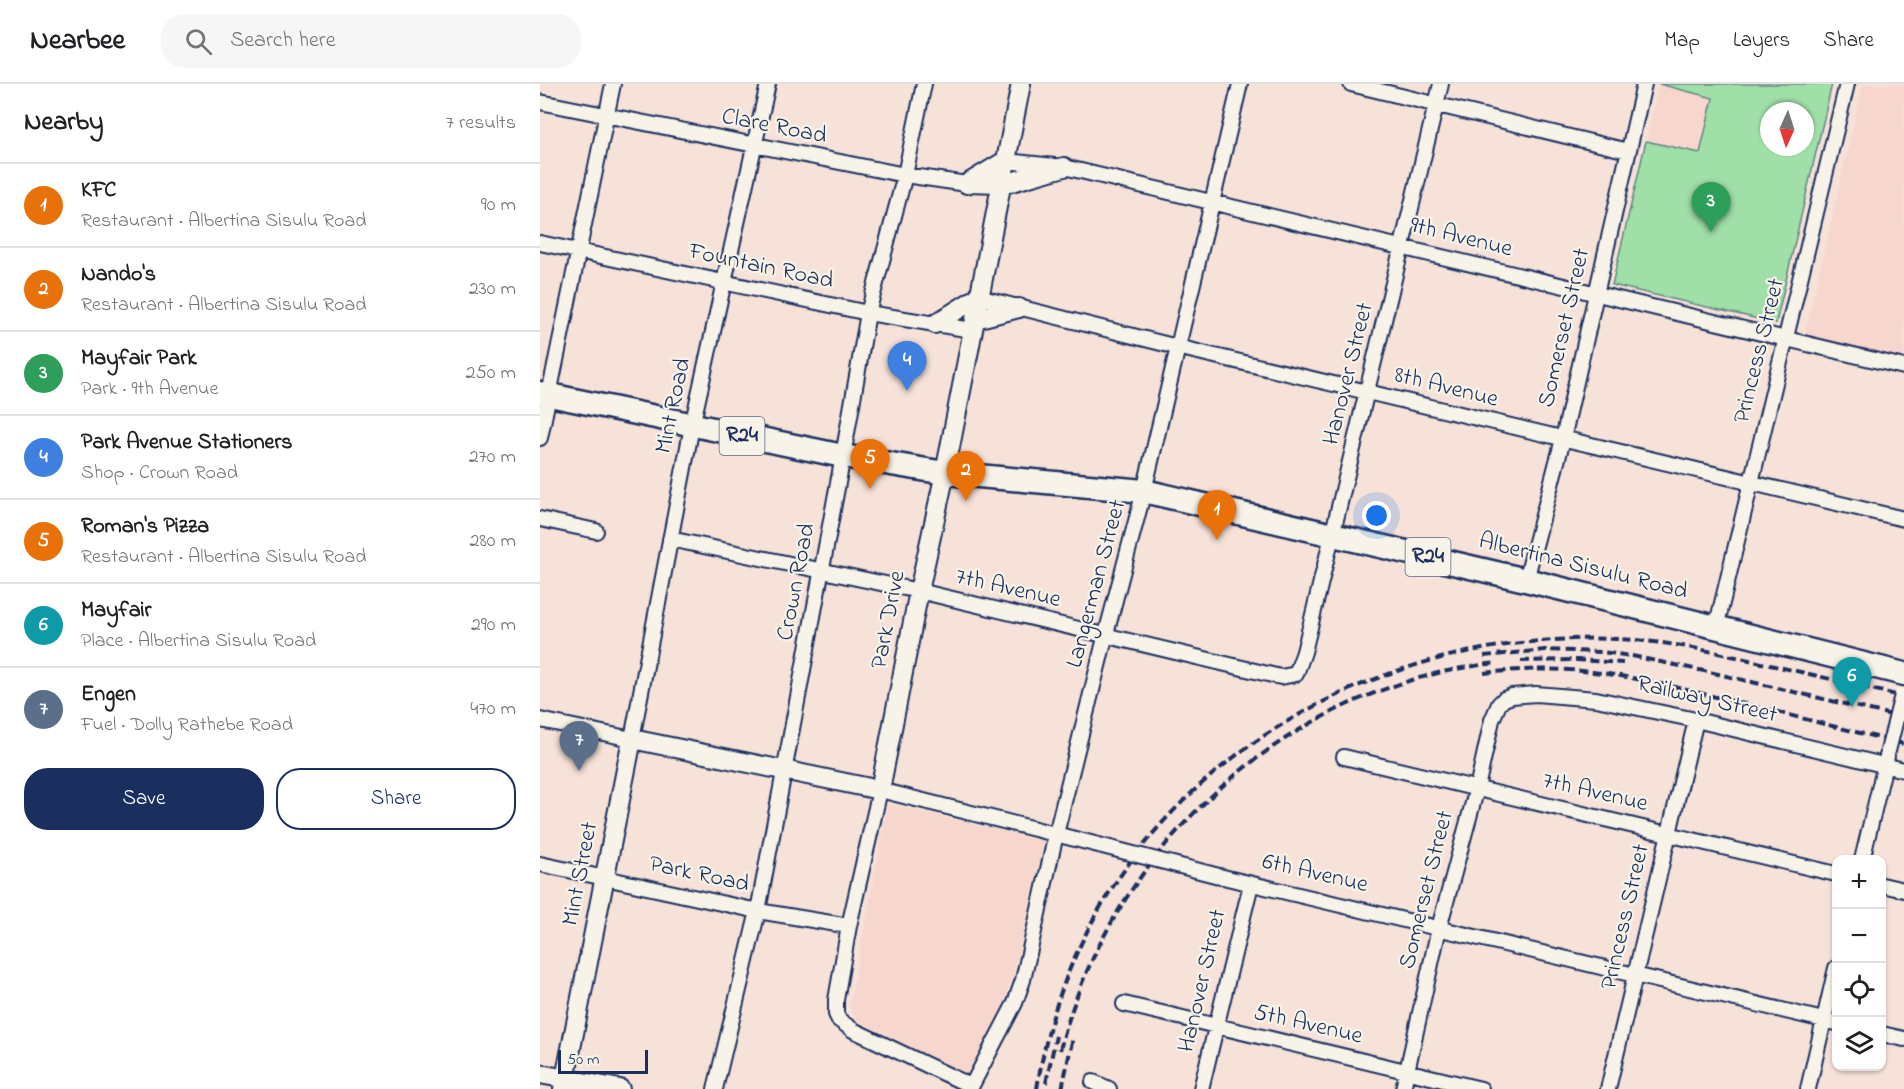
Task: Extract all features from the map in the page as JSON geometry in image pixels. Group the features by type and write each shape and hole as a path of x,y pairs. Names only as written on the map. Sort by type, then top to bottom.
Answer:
{"main road":[{"name":"Albertina Sisulu Road","path":"544,393 692,426 843,456 945,473 1144,491 1526,580 1716,628 1903,685"}],"street":[{"path":"540,438 544,393 578,251 613,84"},
{"name":"Mint Road","path":"632,739 692,426 768,84"},
{"name":"Crown Road","path":"715,1089 758,911 868,313 905,176 924,84"},
{"name":"Park Drive","path":"971,1088 854,1030 839,1020 836,1014 836,1000 849,926 880,790 945,473 1021,84"},
{"name":"Langerman Street","path":"971,1088 1015,1003 1023,980 1056,834 1144,491 1240,84"},
{"path":"1350,84 1628,151"},
{"name":"Hanover Street","path":"1296,674 1304,652 1333,534 1441,84"},
{"name":"Somerset Street","path":"1526,580 1563,439 1644,84"},
{"name":"Princess Street","path":"1716,628 1847,84"},
{"name":"Clare Road","path":"540,102 905,176 1001,185"},
{"path":"967,183 1005,160"},
{"name":"9th Avenue","path":"1005,160 1064,167 1904,368"},
{"path":"1001,185 1064,167"},
{"name":"Fountain Road","path":"540,243 868,313 935,324 974,324"},
{"path":"935,324 978,297"},
{"name":"8th Avenue","path":"978,297 1177,347 1904,519"},
{"path":"974,324 1019,308"},
{"path":"540,519 596,531"},
{"name":"7th Avenue","path":"670,539 919,591 1281,677 1296,674"},
{"path":"1863,855 1903,685"},
{"name":"Railway Street","path":"1499,704 1512,696 1536,694 1621,704 1886,758 1904,770"},
{"name":"Somerset Street","path":"1403,1089 1439,928 1477,788 1492,720 1499,704"},
{"path":"540,720 632,739"},
{"name":"Princess Street","path":"1608,1089 1696,720"},
{"name":"6th Avenue","path":"632,739 880,790 1251,884 1830,1022"},
{"name":"Mint Street","path":"564,1084 632,739"},
{"name":"7th Avenue","path":"1344,757 1832,873"},
{"name":"Park Road","path":"540,864 758,911 849,926"},
{"name":"Hanover Street","path":"1201,1089 1251,884"},
{"path":"1886,886 1904,890"},
{"name":"5th Avenue","path":"1124,1004 1481,1089"},
{"path":"1808,1089 1830,1022 1832,1004"},
{"path":"1886,1035 1904,1039"},
{"path":"540,1074 564,1084 620,1089"},
{"path":"1093,1082 1109,1089"}],"shaded area":[{"path":"1659,84 1832,84 1810,179 1646,141"},
{"path":"1863,84 1904,84 1904,360 1804,337"},
{"path":"888,804 1044,841 1014,969 1002,1009 967,1075 858,1021 849,1007"}],"green space":[{"path":"1659,84 1832,84 1776,323 1612,285 1646,141 1700,153 1713,98"}],"railway":[{"path":"1037,1089 1063,987 1106,897 1166,819 1239,753 1323,702 1416,665 1515,644 1618,639 1656,642 1713,652 1904,697"},
{"path":"1484,656 1545,650 1602,652 1632,656 1904,718"},
{"path":"1521,661 1577,660 1623,663"},
{"path":"1060,1050 1085,976 1120,907 1166,845 1219,789 1280,742 1348,704 1420,678 1497,663"},
{"path":"1484,673 1552,670 1612,675 1688,690 1904,744"},
{"path":"1046,1083 1056,1036"},
{"path":"1062,1089 1073,1037"}],"place":[{"name":"Mayfair Park","path":"1711,232"},
{"name":"Park Avenue Stationers","path":"907,391"},
{"name":"Roman's Pizza","path":"870,489"},
{"name":"Nando's","path":"966,501"},
{"name":"KFC","path":"1217,540"},
{"name":"Mayfair","path":"1852,707"},
{"name":"Engen","path":"579,771"}]}
